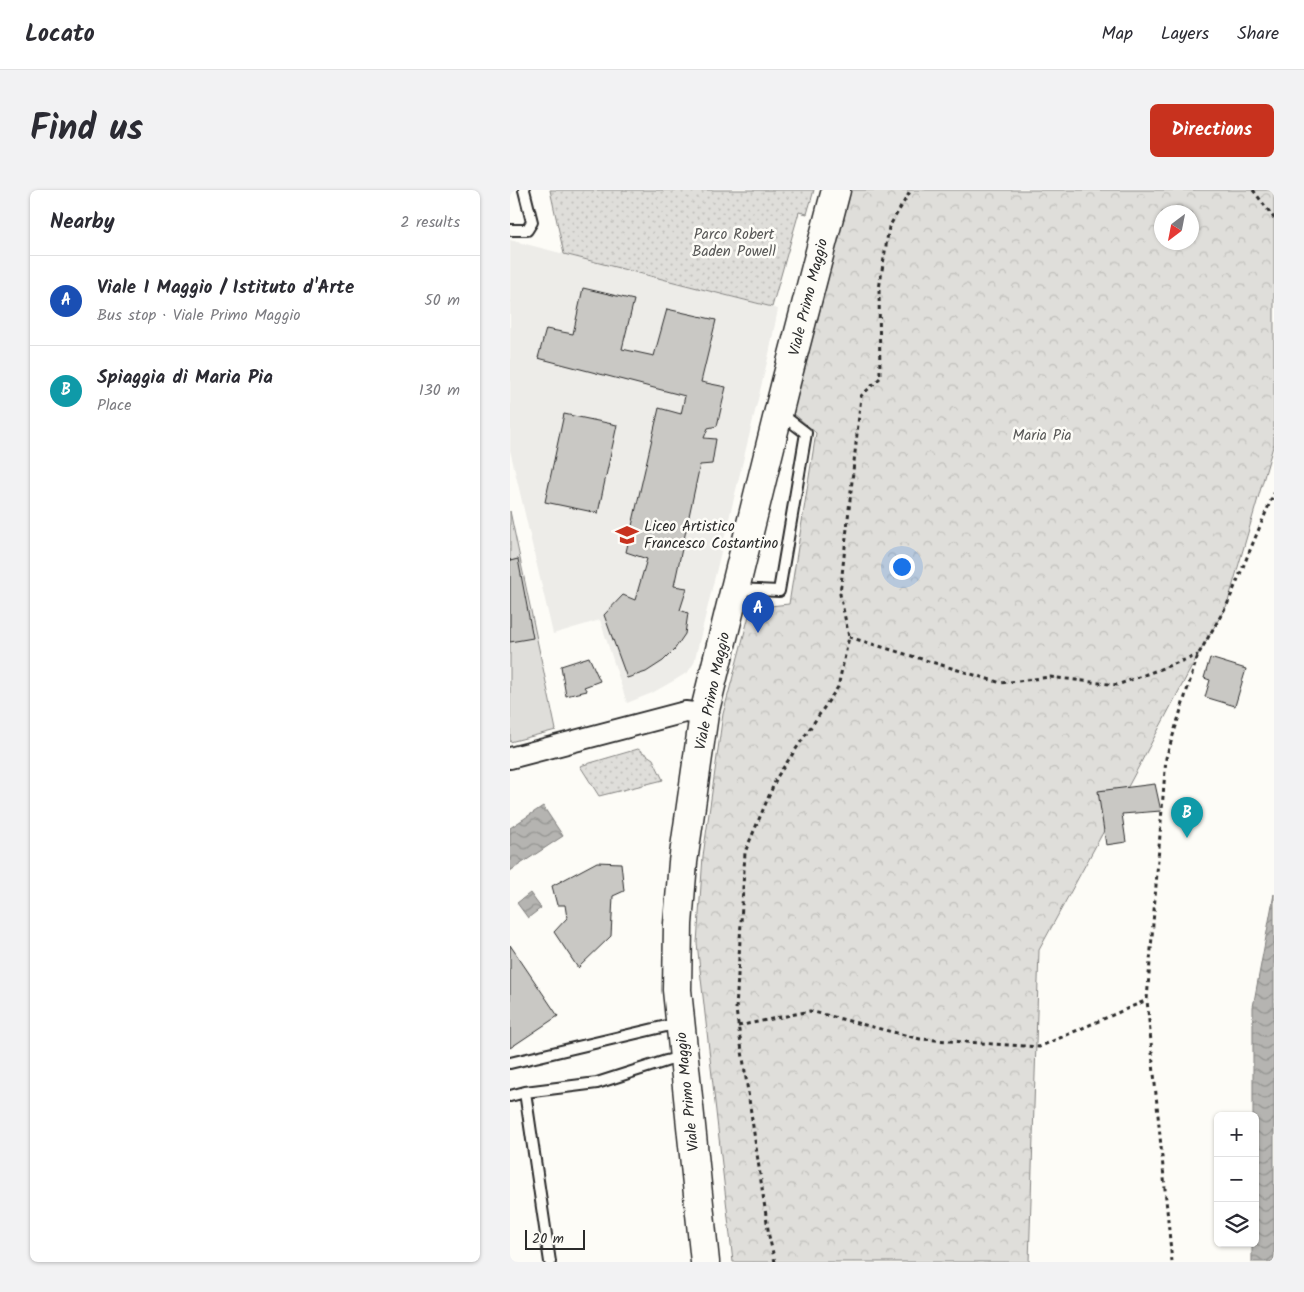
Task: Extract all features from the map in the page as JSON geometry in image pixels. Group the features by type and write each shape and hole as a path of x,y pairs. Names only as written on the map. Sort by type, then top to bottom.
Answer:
{"street":[{"name":"Viale Primo Maggio","path":"705,1262 676,990 678,924 683,862 704,714 836,190"},
{"path":"510,758 685,712 704,714"}],"lane":[{"path":"510,230 527,230 532,222 524,190"},
{"path":"735,589 779,591 806,433 779,413"},
{"path":"510,1063 680,1023"},
{"path":"510,1096 525,1092 596,1083 683,1057"},
{"path":"525,1092 550,1262"}],"path":[{"path":"775,1262 769,1236 736,1010 746,852 776,777 838,687 849,637 840,594 861,396 880,378 879,289 889,227 911,190"},
{"path":"1253,190 1274,218"},
{"path":"1172,1262 1147,1000 1166,758 1198,655 1227,605 1274,493"},
{"path":"849,637 1002,683 1050,677 1117,684 1198,655"},
{"path":"738,1026 810,1011 920,1039 1039,1047 1147,1000"}],"shaded area":[{"name":"Liceo Artistico Francesco Costantino","path":"510,240 778,309 769,354 694,663 688,672 675,680 652,693 627,703 600,620 553,634 510,450"}],"green space":[{"name":"Parco Robert Baden Powell","path":"550,190 814,190 807,214 799,212 772,307 564,254"},
{"name":"Maria Pia","path":"851,190 1274,190 1274,443 1227,605 1198,655 1039,950 1029,1262 733,1262 697,943 703,856 723,714 751,608 789,604 816,433 793,413"},
{"path":"510,511 556,730 510,742"},
{"path":"638,749 653,759 663,780 599,796 580,766"}],"water":[{"path":"543,806 563,836 510,871 510,828"},
{"path":"530,893 541,908 528,918 517,903"},
{"path":"1274,894 1274,1262 1252,1262 1252,1247 1259,1247 1259,1112 1253,1112 1253,1007"}],"building":[{"path":"583,288 634,300 622,349 654,356 667,309 716,320 701,382 726,387 717,426 708,428 704,438 716,439 712,464 700,465 674,586 687,588 680,610 688,613 685,634 674,650 663,661 646,672 627,678 604,615 623,595 635,600 647,559 626,552 659,408 681,414 685,396 538,358 546,329 573,334"},
{"path":"564,414 617,425 598,513 545,502"},
{"path":"518,559 533,638 510,642 510,561"},
{"path":"589,657 600,681 584,687 587,691 566,696 561,666"},
{"path":"1210,658 1246,669 1235,706 1205,697 1210,680 1204,678"},
{"path":"1155,784 1161,811 1122,814 1126,842 1106,845 1098,791"},
{"path":"597,862 621,863 624,891 613,896 611,936 578,968 554,932 567,918 565,905 557,905 552,886"},
{"path":"510,945 558,1016 510,1048"}],"place":[{"name":"Liceo Artistico Francesco Costantino","path":"627,535"},
{"name":"Viale I Maggio / Istituto d'Arte","path":"758,633"},
{"name":"Spiaggia di Maria Pia","path":"1187,838"}]}
